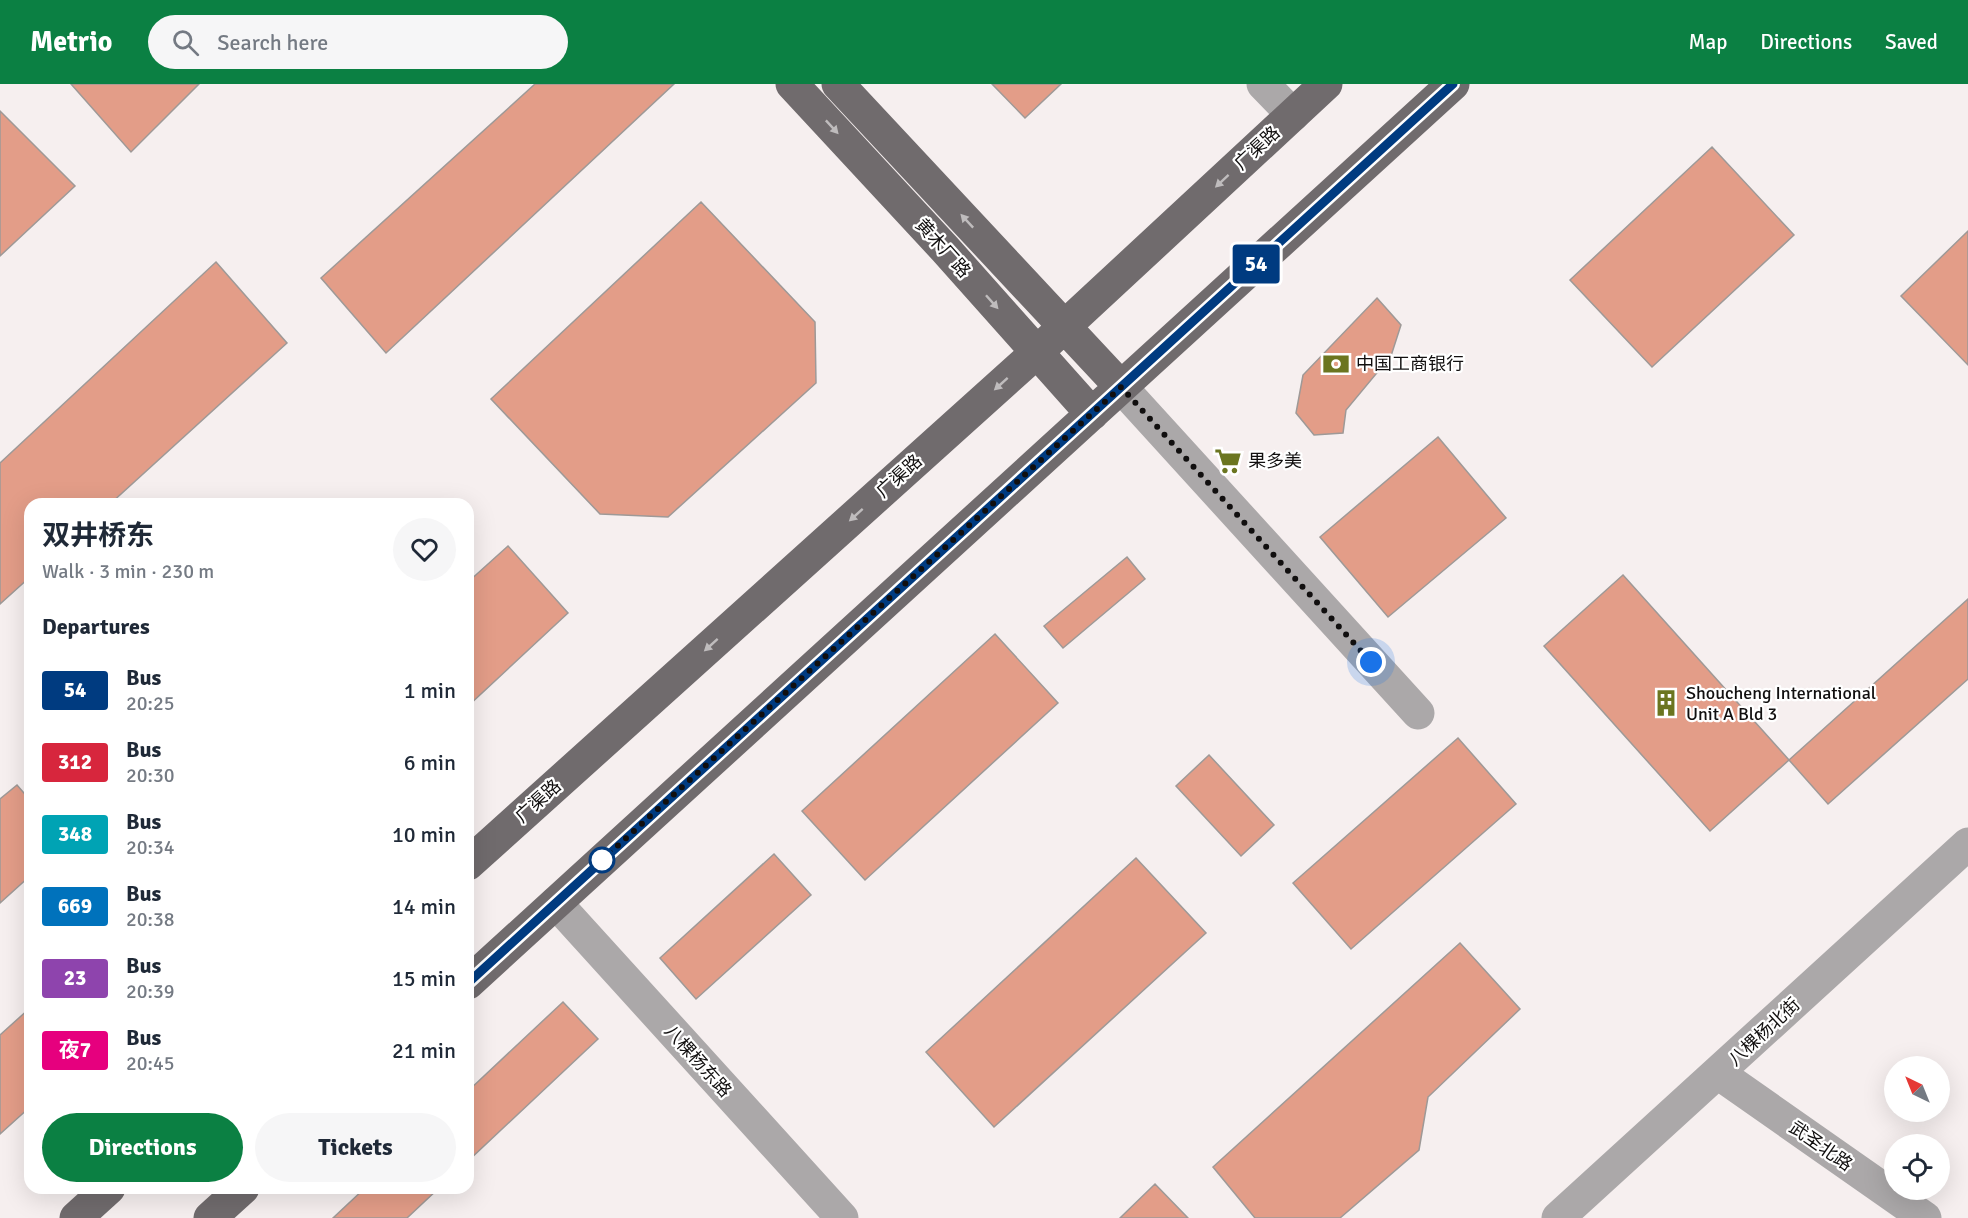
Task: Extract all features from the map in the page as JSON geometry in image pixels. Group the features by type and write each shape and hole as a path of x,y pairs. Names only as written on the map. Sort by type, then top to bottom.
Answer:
{"main road":[{"name":"黄木厂路","path":"792,84 1092,414"},
{"name":"黄木厂路","path":"838,84 1066,325 1121,387"},
{"name":"广渠路","path":"474,859 1037,352 1326,84"},
{"path":"474,978 1454,84"},
{"path":"76,1218 102,1194"},
{"path":"210,1218 236,1194"}],"street":[{"path":"1263,84 1293,115"},
{"path":"1121,387 1418,713"},
{"name":"八棵杨北街","path":"1558,1218 1968,844"},
{"name":"八棵杨东路","path":"556,903 842,1218"},
{"name":"武圣北路","path":"1718,1073 1925,1218"}],"building":[{"path":"71,84 199,84 131,152"},
{"path":"535,84 674,84 386,353 321,278"},
{"path":"992,84 1061,84 1025,118"},
{"path":"0,111 75,186 0,256"},
{"path":"1712,147 1794,235 1652,367 1570,280"},
{"path":"701,202 815,322 816,383 668,517 600,514 491,399"},
{"path":"1968,231 1968,365 1901,296"},
{"path":"216,262 287,343 117,498 24,498 24,582 0,604 0,463"},
{"path":"1377,298 1401,325 1391,356 1346,410 1343,433 1314,435 1296,413 1303,375"},
{"path":"1438,437 1506,518 1388,617 1320,537"},
{"path":"508,546 568,613 474,700 474,577"},
{"path":"1127,557 1145,579 1063,648 1044,626"},
{"name":"Shoucheng International Unit A Bld 3","path":"1623,575 1789,760 1710,831 1544,646"},
{"name":"Shoucheng International Unit A Bld 3","path":"1968,599 1968,679 1828,804 1789,760"},
{"path":"995,634 1058,703 865,880 802,811"},
{"path":"1458,738 1516,804 1351,949 1293,883"},
{"path":"1209,755 1274,825 1241,856 1176,786"},
{"path":"17,785 24,793 24,881 0,903 0,799"},
{"path":"774,854 811,895 696,999 660,958"},
{"path":"1136,858 1206,933 994,1127 926,1052"},
{"path":"1460,943 1520,1009 1428,1097 1419,1150 1340,1218 1255,1218 1213,1167"},
{"path":"563,1002 598,1039 474,1155 474,1085"},
{"path":"24,1013 24,1112 0,1134 0,1035"},
{"path":"1155,1184 1188,1218 1120,1218"},
{"path":"359,1194 433,1194 407,1218 333,1218"}],"bus line":[{"name":"54","path":"474,978 1453,84"}],"place":[{"name":"中国工商银行","path":"1336,364"},
{"name":"果多美","path":"1228,461"},
{"name":"Shoucheng International Unit A Bld 3","path":"1666,703"}],"route":[{"path":"602,860 1121,387 1371,662"}]}
